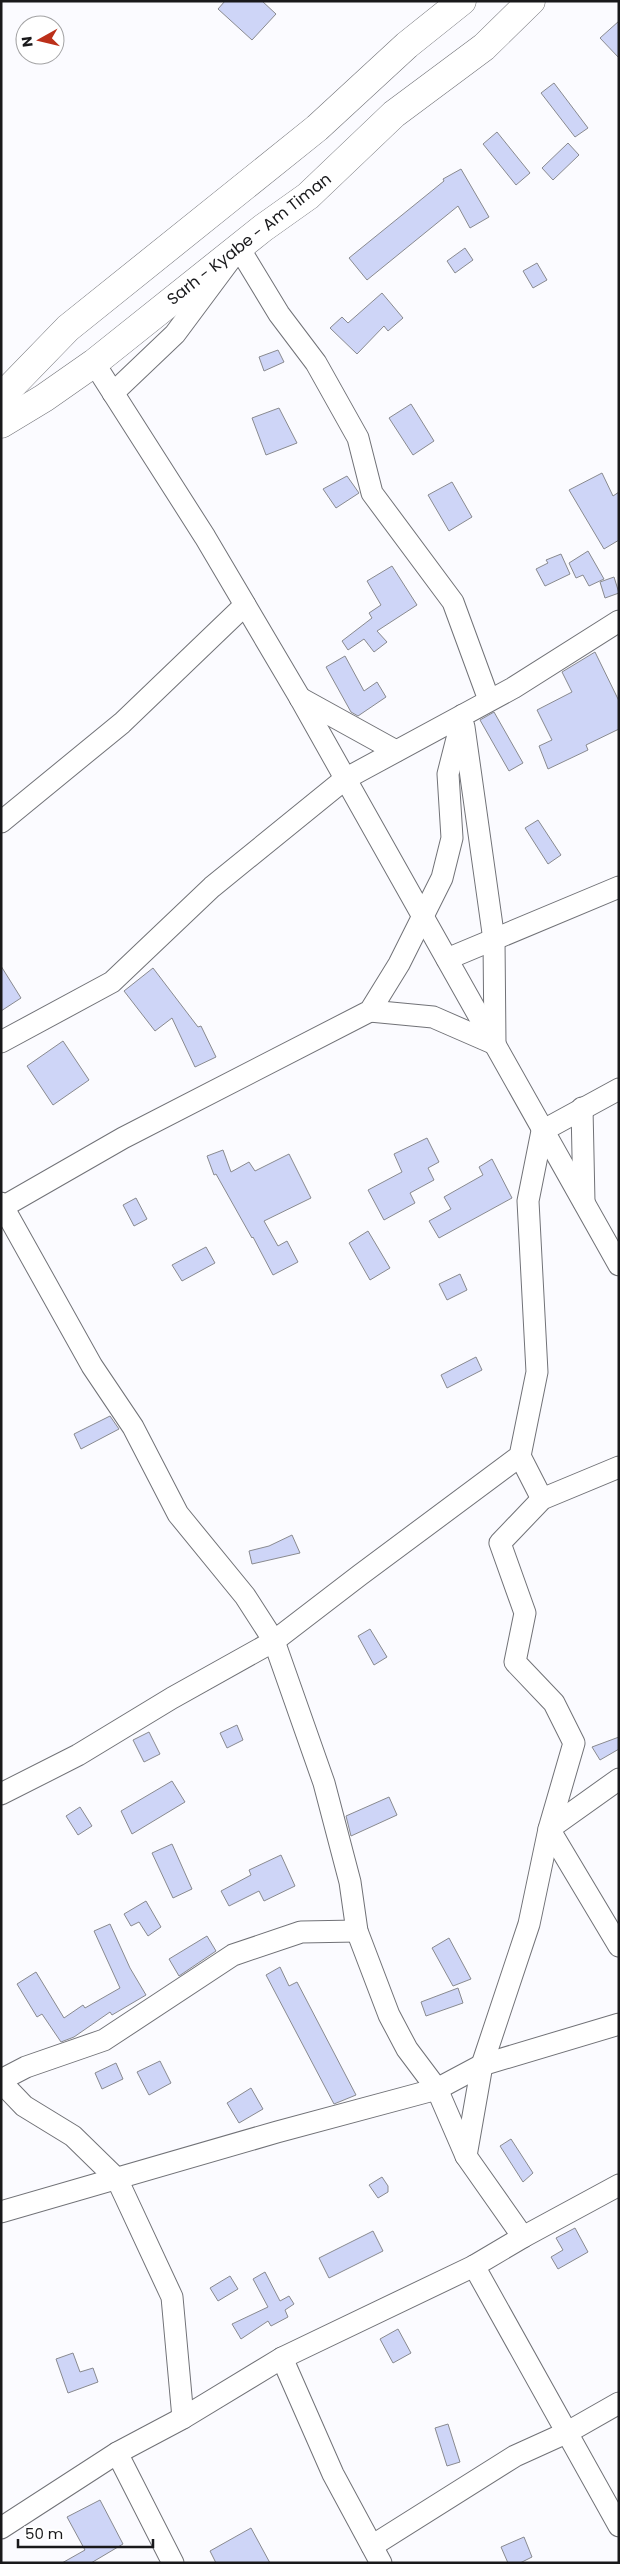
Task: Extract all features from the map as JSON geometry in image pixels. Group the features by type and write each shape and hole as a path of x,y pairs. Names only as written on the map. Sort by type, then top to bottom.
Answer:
{"highway":[{"path":"1,397 68,328 317,128 408,45 462,1"},
{"name":"Sarh - Kyabe - Am Timan","path":"1,424 44,398 94,363 238,248 308,196 394,114 484,47 531,1"}],"street":[{"path":"113,393 175,334 238,248 279,314 316,363 358,438 372,493 453,602 489,700"},
{"path":"94,363 205,537 300,698 619,1265"},
{"path":"1,822 122,723 245,605"},
{"path":"1,1042 112,982 212,887 345,779 463,715 619,621"},
{"path":"300,698 396,751"},
{"path":"463,715 448,774 452,838 442,878 399,964 370,1011 123,1138 2,1208 92,1366 133,1427 178,1514 245,1596 274,1641 324,1783 339,1834 350,1882 357,1931 388,2015 407,2049 437,2089 466,2156 522,2237"},
{"path":"463,715 494,940 495,1044"},
{"path":"447,959 619,887"},
{"path":"370,1011 433,1017 495,1044"},
{"path":"542,1499 520,1456 537,1372 528,1201 542,1131 619,1089"},
{"path":"582,1108 584,1204"},
{"path":"1,1794 78,1755 172,1698 274,1641 520,1456"},
{"path":"466,2156 482,2065 530,1924 549,1829 574,1743 554,1703 516,1662 525,1613 500,1543 542,1499 619,1467"},
{"path":"549,1829 619,1779"},
{"path":"549,1829 619,1946"},
{"path":"182,2418 172,2298 117,2180 72,2136 24,2106 1,2081 26,2067 104,2040 233,1956 301,1932 357,1931"},
{"path":"1,2212 117,2180 277,2132 437,2089 482,2065 619,2024"},
{"path":"1,2528 117,2453 182,2418 282,2358 474,2266 522,2237 619,2185"},
{"path":"474,2266 619,2526"},
{"path":"282,2358 333,2474 377,2554 515,2456 568,2432 619,2403"},
{"path":"117,2453 173,2563"}],"building":[{"path":"225,1 262,1 276,14 252,40 218,9"},
{"path":"619,21 619,58 600,38"},
{"path":"554,83 588,128 575,137 541,93"},
{"path":"497,132 530,173 516,185 483,144"},
{"path":"568,143 579,155 553,180 542,168"},
{"path":"461,169 489,217 470,228 458,206 367,280 349,258 444,181 443,179"},
{"path":"465,248 473,260 455,273 447,261"},
{"path":"537,263 547,280 533,288 523,271"},
{"path":"382,293 403,318 388,331 384,326 357,354 330,328 342,317 348,323"},
{"path":"278,350 284,362 264,371 259,357"},
{"path":"411,404 434,441 413,455 389,418"},
{"path":"279,408 297,443 266,455 252,418"},
{"path":"602,473 613,496 619,492 619,540 604,549 569,490"},
{"path":"347,476 359,493 336,508 323,489"},
{"path":"452,482 472,517 449,531 428,495"},
{"path":"588,551 604,579 589,586 583,575 576,578 569,563"},
{"path":"561,554 570,574 545,586 536,569 548,563 546,560"},
{"path":"392,566 417,605 377,631 387,642 374,652 364,639 348,650 342,641 372,618 369,613 381,605 367,581"},
{"path":"614,577 619,593 605,598 600,582"},
{"path":"595,652 619,701 619,729 586,745 588,750 548,769 539,746 552,740 537,710 572,692 562,672"},
{"path":"345,656 364,691 377,682 386,697 358,716 351,712 326,667"},
{"path":"494,712 523,763 509,771 480,720"},
{"path":"538,820 561,855 548,864 525,828"},
{"path":"1,966 21,998 1,1011"},
{"path":"153,968 198,1027 201,1026 216,1057 195,1067 172,1018 155,1031 124,991"},
{"path":"63,1041 89,1080 53,1105 27,1066"},
{"path":"427,1138 439,1162 428,1168 434,1180 410,1193 415,1203 384,1220 368,1190 402,1172 394,1154"},
{"path":"223,1150 231,1172 249,1162 255,1171 289,1154 311,1198 264,1221 278,1246 287,1241 298,1262 273,1275 216,1174 214,1175 207,1156"},
{"path":"492,1159 512,1198 439,1238 429,1221 451,1209 444,1197 483,1175 479,1167"},
{"path":"136,1198 147,1219 134,1226 123,1205"},
{"path":"368,1231 390,1268 370,1280 349,1243"},
{"path":"206,1247 215,1263 182,1281 172,1265"},
{"path":"460,1274 467,1290 447,1300 439,1284"},
{"path":"476,1357 482,1370 447,1388 441,1375"},
{"path":"110,1416 119,1429 81,1449 74,1434"},
{"path":"292,1535 300,1553 252,1564 249,1551 269,1546"},
{"path":"370,1629 387,1657 374,1665 358,1636"},
{"path":"237,1725 243,1740 227,1748 220,1733"},
{"path":"149,1732 160,1754 144,1762 133,1740"},
{"path":"619,1737 619,1749 600,1760 592,1747"},
{"path":"172,1781 185,1802 132,1834 121,1811"},
{"path":"389,1797 397,1815 351,1836 346,1816"},
{"path":"80,1807 92,1826 78,1835 66,1816"},
{"path":"172,1844 192,1889 173,1898 152,1853"},
{"path":"281,1855 295,1886 264,1901 259,1891 229,1906 221,1891 251,1875 249,1870"},
{"path":"146,1901 161,1927 148,1936 139,1922 131,1926 124,1914"},
{"path":"110,1924 130,1968 146,1995 112,2015 110,2012 74,2037 61,2042 42,2014 37,2017 17,1984 36,1972 64,2018 83,2005 85,2008 120,1988 94,1931"},
{"path":"207,1936 216,1951 179,1976 169,1959"},
{"path":"449,1938 471,1979 453,1986 432,1948"},
{"path":"280,1967 289,1986 297,1982 356,2095 334,2104 266,1975"},
{"path":"458,1988 463,2003 426,2016 421,2002"},
{"path":"160,2061 171,2083 149,2095 137,2072"},
{"path":"116,2063 123,2079 102,2089 95,2073"},
{"path":"251,2088 263,2109 239,2123 227,2103"},
{"path":"511,2139 533,2173 523,2182 500,2146"},
{"path":"382,2177 388,2186 388,2192 378,2198 369,2185"},
{"path":"575,2228 588,2252 558,2269 551,2257 563,2250 556,2238"},
{"path":"373,2231 383,2251 329,2278 319,2258"},
{"path":"265,2272 280,2301 289,2296 294,2304 285,2310 288,2317 271,2326 268,2321 241,2339 232,2324 268,2307 253,2279"},
{"path":"230,2276 238,2289 218,2301 210,2288"},
{"path":"398,2329 411,2353 393,2363 380,2339"},
{"path":"73,2353 80,2372 93,2368 98,2382 68,2393 56,2359"},
{"path":"448,2424 460,2462 447,2466 435,2428"},
{"path":"100,2500 123,2544 91,2563 62,2563 85,2550 67,2517"},
{"path":"251,2528 270,2563 216,2563 210,2551"},
{"path":"524,2537 532,2557 520,2563 508,2563 501,2547"}]}
